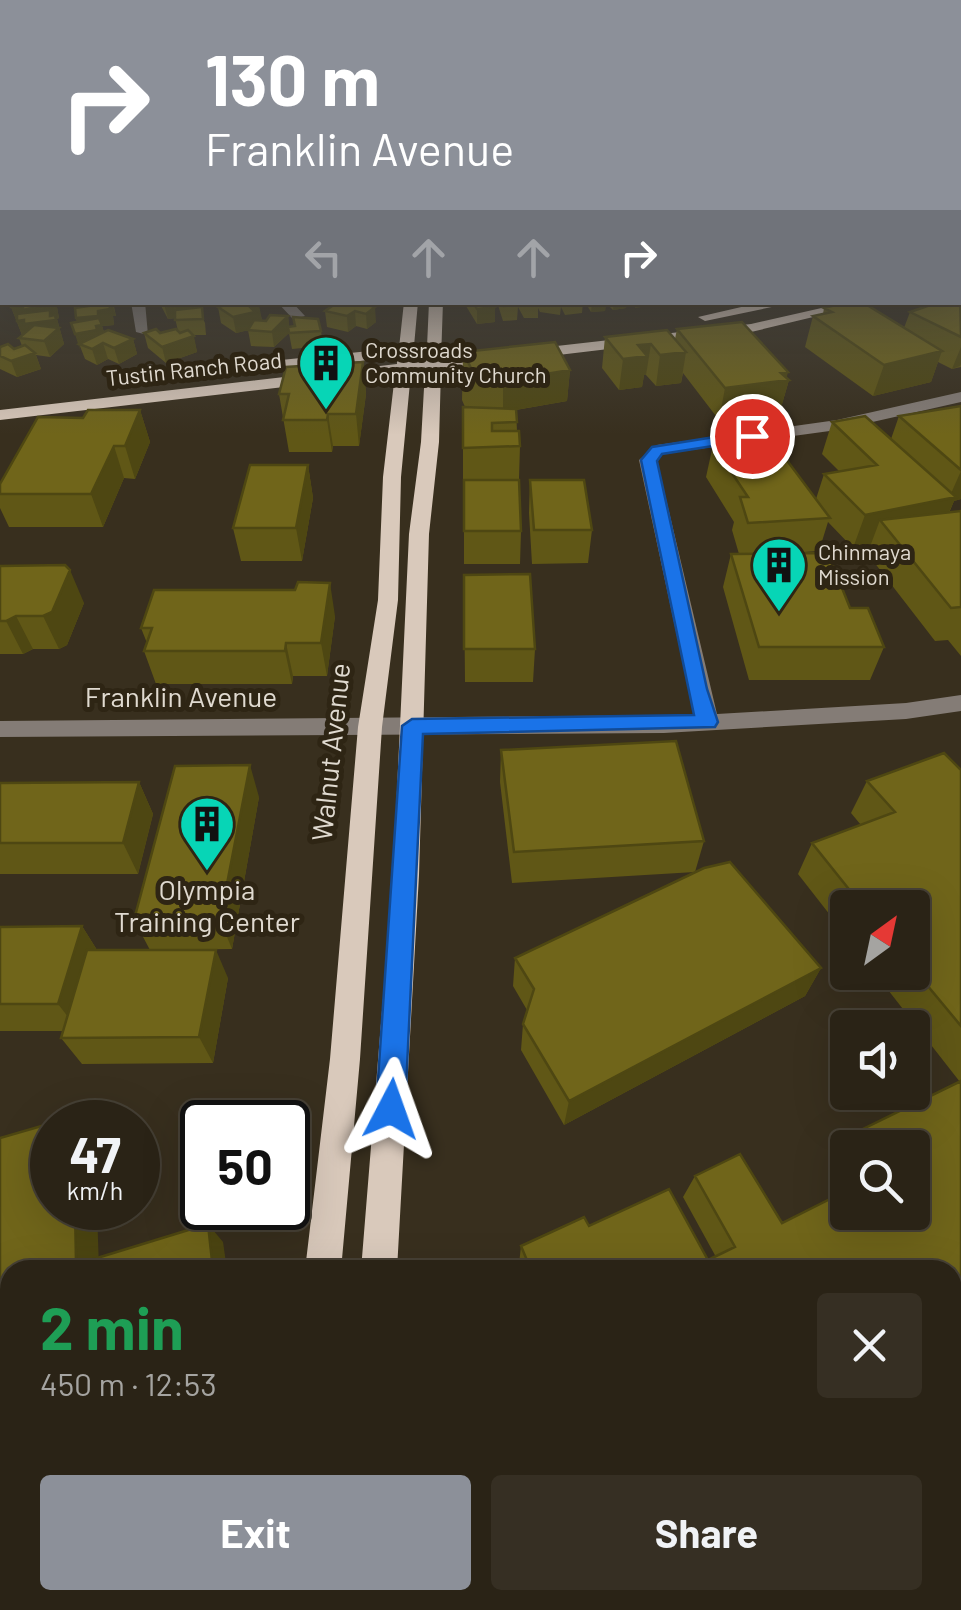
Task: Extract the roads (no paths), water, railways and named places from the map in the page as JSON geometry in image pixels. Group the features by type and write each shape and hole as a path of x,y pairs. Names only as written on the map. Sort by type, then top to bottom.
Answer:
{"main road":[{"name":"Walnut Avenue","path":"324,1260 345,1059 370,727 388,600 392,487 411,305"},
{"path":"380,1260 412,726 419,534 436,305"},
{"name":"Tustin Ranch Road","path":"433,357 772,305"},
{"name":"Tustin Ranch Road","path":"168,378 752,328 856,305"},
{"name":"Tustin Ranch Road","path":"0,414 404,360"},
{"name":"Tustin Ranch Road","path":"0,398 116,384"},
{"path":"392,487 425,486"}],"street":[{"path":"138,305 143,332"},
{"path":"287,305 298,316"},
{"path":"707,722 648,460 658,450 837,424 961,397"},
{"name":"Franklin Avenue","path":"0,729 707,722 961,704"}],"place":[{"name":"Crossroads Community Church","path":"326,412"},
{"name":"Chinmaya Mission","path":"779,614"},
{"name":"Olympia Training Center","path":"207,873"}]}
